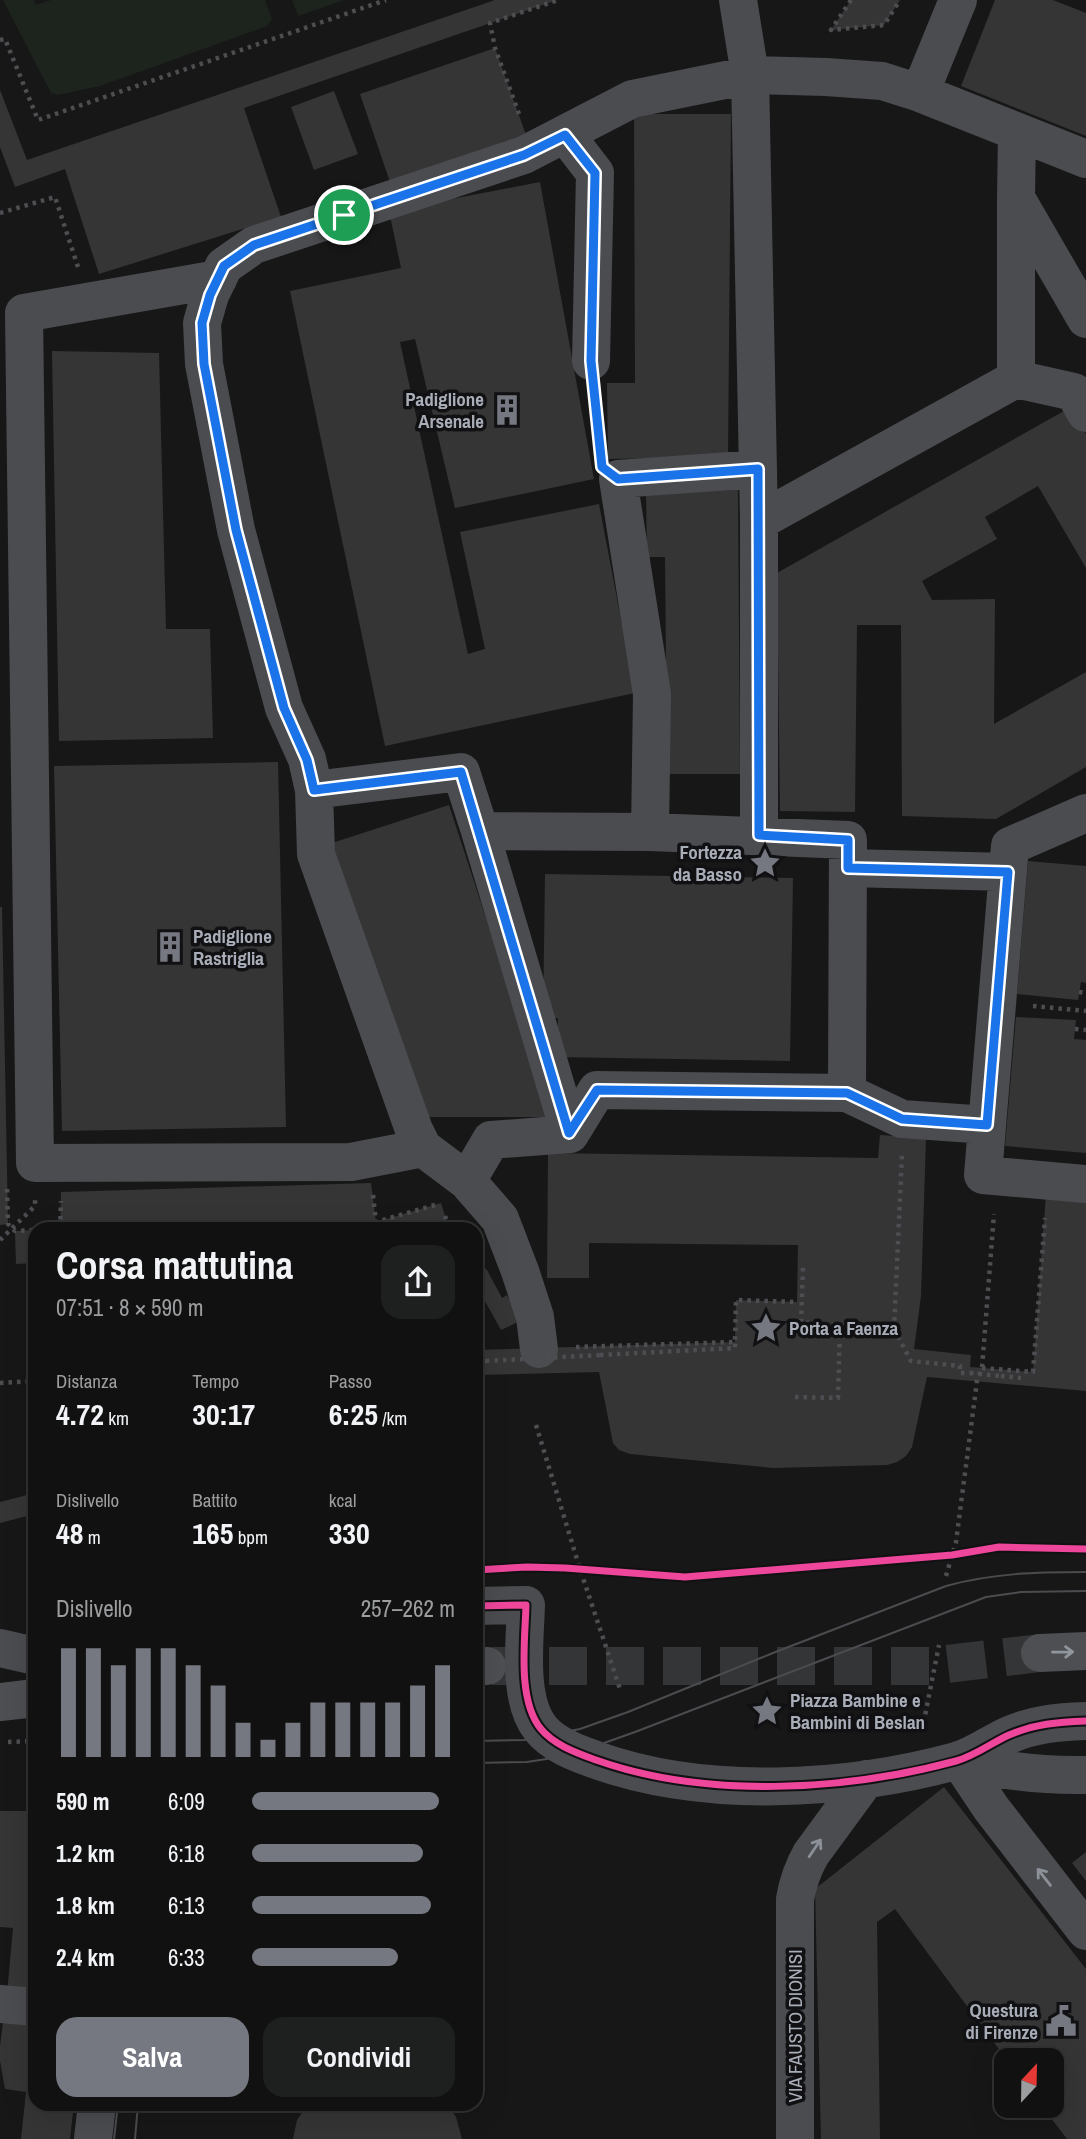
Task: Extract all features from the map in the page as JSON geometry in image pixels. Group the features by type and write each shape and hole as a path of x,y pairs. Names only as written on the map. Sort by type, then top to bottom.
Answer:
{"main road":[{"path":"1040,1653 1086,1651"},
{"path":"0,1702 28,1699"}],"street":[{"path":"738,0 750,75 759,522 759,835"},
{"path":"920,93 958,0"},
{"path":"539,1349 535,1317 500,1219 467,1181 423,1148 414,1130 316,854 314,790 307,760 284,708 236,530 204,364 202,323 210,295 224,266 254,245 524,155 632,99 750,75 826,76 882,81 920,93 1086,159"},
{"path":"1016,379 1017,132"},
{"path":"565,135 595,173 591,361"},
{"path":"1016,198 1086,318"},
{"path":"218,279 24,313 13,406 35,1163 351,1162 423,1148"},
{"path":"759,522 1016,379 1073,392 1086,413"},
{"path":"650,832 652,694 618,479 758,469"},
{"path":"314,790 461,772 569,1133"},
{"path":"1086,813 1010,846 983,1175 1086,1184"},
{"path":"480,831 650,832 848,840 847,1093"},
{"path":"848,868 1008,872"},
{"path":"569,1133 597,1090 847,1093 902,1119 987,1125"},
{"path":"467,1181 491,1140 569,1133"},
{"path":"485,1605 526,1605 526,1693 541,1730 576,1753 626,1770 733,1785 820,1785 866,1779 1002,1770 1048,1775 1086,1775"},
{"path":"0,1641 28,1638"},
{"path":"0,1648 28,1654"},
{"path":"966,1772 1010,1735 1046,1723 1071,1722"},
{"path":"966,1772 990,1808 1086,1931"},
{"name":"VIA FAUSTO DIONISI","path":"795,2139 797,1886 805,1865 866,1779"},
{"path":"0,2004 28,2006"},
{"path":"93,2139 96,2111"}],"path":[{"path":"0,40 5,39 38,120 386,0"},
{"path":"851,0 831,30 884,25 900,0"},
{"path":"0,213 55,197 89,301"},
{"path":"591,361 602,467 618,479"},
{"path":"1079,992 1086,993"},
{"path":"1079,1010 1086,1011"},
{"path":"1075,1029 1086,1030"},
{"path":"902,1149 894,1329 911,1361 960,1366 960,1373 1021,1378"},
{"path":"0,1240 35,1206 35,1163"},
{"path":"946,1576 958,1531 977,1381 982,1368 997,1177"},
{"path":"982,1368 1033,1372 1045,1208"},
{"path":"803,1268 801,1322 894,1329"},
{"path":"483,1361 735,1348 736,1300 797,1302"},
{"path":"795,1397 838,1398 840,1325"},
{"path":"539,1349 735,1342"},
{"path":"0,1382 28,1381"},
{"path":"536,1425 576,1569 621,1692"},
{"path":"939,1556 964,1553"},
{"path":"576,1569 593,1570"},
{"path":"920,1739 939,1646"},
{"path":"0,1743 28,1741"}],"shaded area":[{"path":"3,0 34,0 36,5 51,0 265,0 272,19 267,26 100,86 58,95 51,93"},
{"path":"292,0 344,0 298,16"}],"building":[{"path":"495,0 557,0 244,108 281,217 99,274 65,169 15,187 0,147 0,90 27,160"},
{"path":"851,0 900,0 884,25 831,30"},
{"path":"995,0 1053,0 1086,13 1086,136 961,86"},
{"path":"495,48 526,135 390,182 360,94"},
{"path":"334,91 358,154 314,170 291,107"},
{"path":"634,114 731,114 728,457 608,459 607,383 635,383"},
{"name":"Padiglione Arsenale","path":"540,182 594,479 455,508 415,339 400,342 468,654 485,649 460,532 599,504 635,693 385,746 290,291 401,268 389,211"},
{"path":"52,351 159,353 166,629 210,629 213,738 59,741"},
{"path":"1071,407 1086,434 1086,568 1038,486 985,517 997,539 922,581 932,600 995,599 994,724 1086,672 1086,767 996,819 902,816 901,625 857,625 855,812 780,811 777,573"},
{"path":"738,489 740,774 667,774 665,557 647,557 646,490"},
{"name":"Padiglione Rastriglia","path":"278,762 286,1127 62,1131 54,766"},
{"path":"449,805 551,1117 426,1117 332,843"},
{"path":"1028,861 1086,866 1086,983 1081,982 1078,1000 1017,994"},
{"path":"545,874 793,878 790,1061 557,1057 558,1018 543,1018"},
{"path":"0,907 8,1224 0,1225"},
{"path":"1016,1017 1076,1020 1074,1039 1086,1040 1086,1153 1005,1146"},
{"path":"880,1135 926,1138 921,1296 914,1349 971,1355 970,1367 1033,1372 1046,1194 1086,1197 1086,1391 927,1377 912,1447 906,1456 897,1462 887,1465 773,1468 630,1454 619,1450 613,1443 599,1372 483,1375 483,1350 735,1342 736,1300 797,1302 798,1245 589,1243 589,1278 547,1278 548,1153 878,1158"},
{"path":"371,1183 376,1222 60,1222 61,1192"},
{"path":"441,1203 447,1222 376,1222"},
{"path":"28,1230 28,1263 16,1264 15,1231"},
{"path":"483,1267 502,1298 507,1295 520,1321 501,1330 483,1298"},
{"path":"28,1495 28,1516 0,1523 0,1502"},
{"path":"944,1787 1086,1969 1086,2139 1067,2139 1051,2118 1064,2118 1064,2048 998,2048 895,1909 877,1922 880,2139 821,2139 815,1889"},
{"path":"0,1811 28,1811 28,2111 73,2111 70,2139 21,2139 26,2092 5,2089 0,2061 13,1928 0,1927"},
{"path":"1086,1852 1086,1881 1072,1863"},
{"path":"303,2111 452,2111 462,2139 293,2139 297,2120"}],"tunnel":[{"path":"492,1666 931,1666 1040,1653"}],"tram line":[{"path":"483,1741 524,1740 580,1729 946,1586 998,1576 1086,1572"},
{"path":"483,1763 527,1762 576,1753 986,1597 1021,1592 1086,1591"},
{"path":"114,2139 117,2111"},
{"path":"135,2139 137,2111"}],"cycle path":[{"path":"483,1570 565,1568 685,1577 952,1555 999,1547 1086,1549"},
{"path":"483,1606 526,1605 525,1687 533,1717 546,1735 559,1744 596,1760 683,1781 776,1786 868,1779 963,1759 1028,1728 1086,1721"}],"place":[{"name":"Padiglione Arsenale","path":"507,410"},
{"name":"Fortezza da Basso","path":"765,863"},
{"name":"Padiglione Rastriglia","path":"170,947"},
{"name":"Porta a Faenza","path":"766,1328"},
{"name":"Piazza Bambine e Bambini di Beslan","path":"767,1711"},
{"name":"Questura di Firenze","path":"1061,2021"}],"route":[{"path":"565,135 595,173 591,361 602,467 618,479 758,469 759,835 848,840 848,868 1008,872 987,1125 902,1119 847,1093 597,1090 569,1133 461,772 314,790 307,760 284,708 236,530 204,364 202,323 210,295 224,266 254,245 344,215 524,155 565,135"}]}
